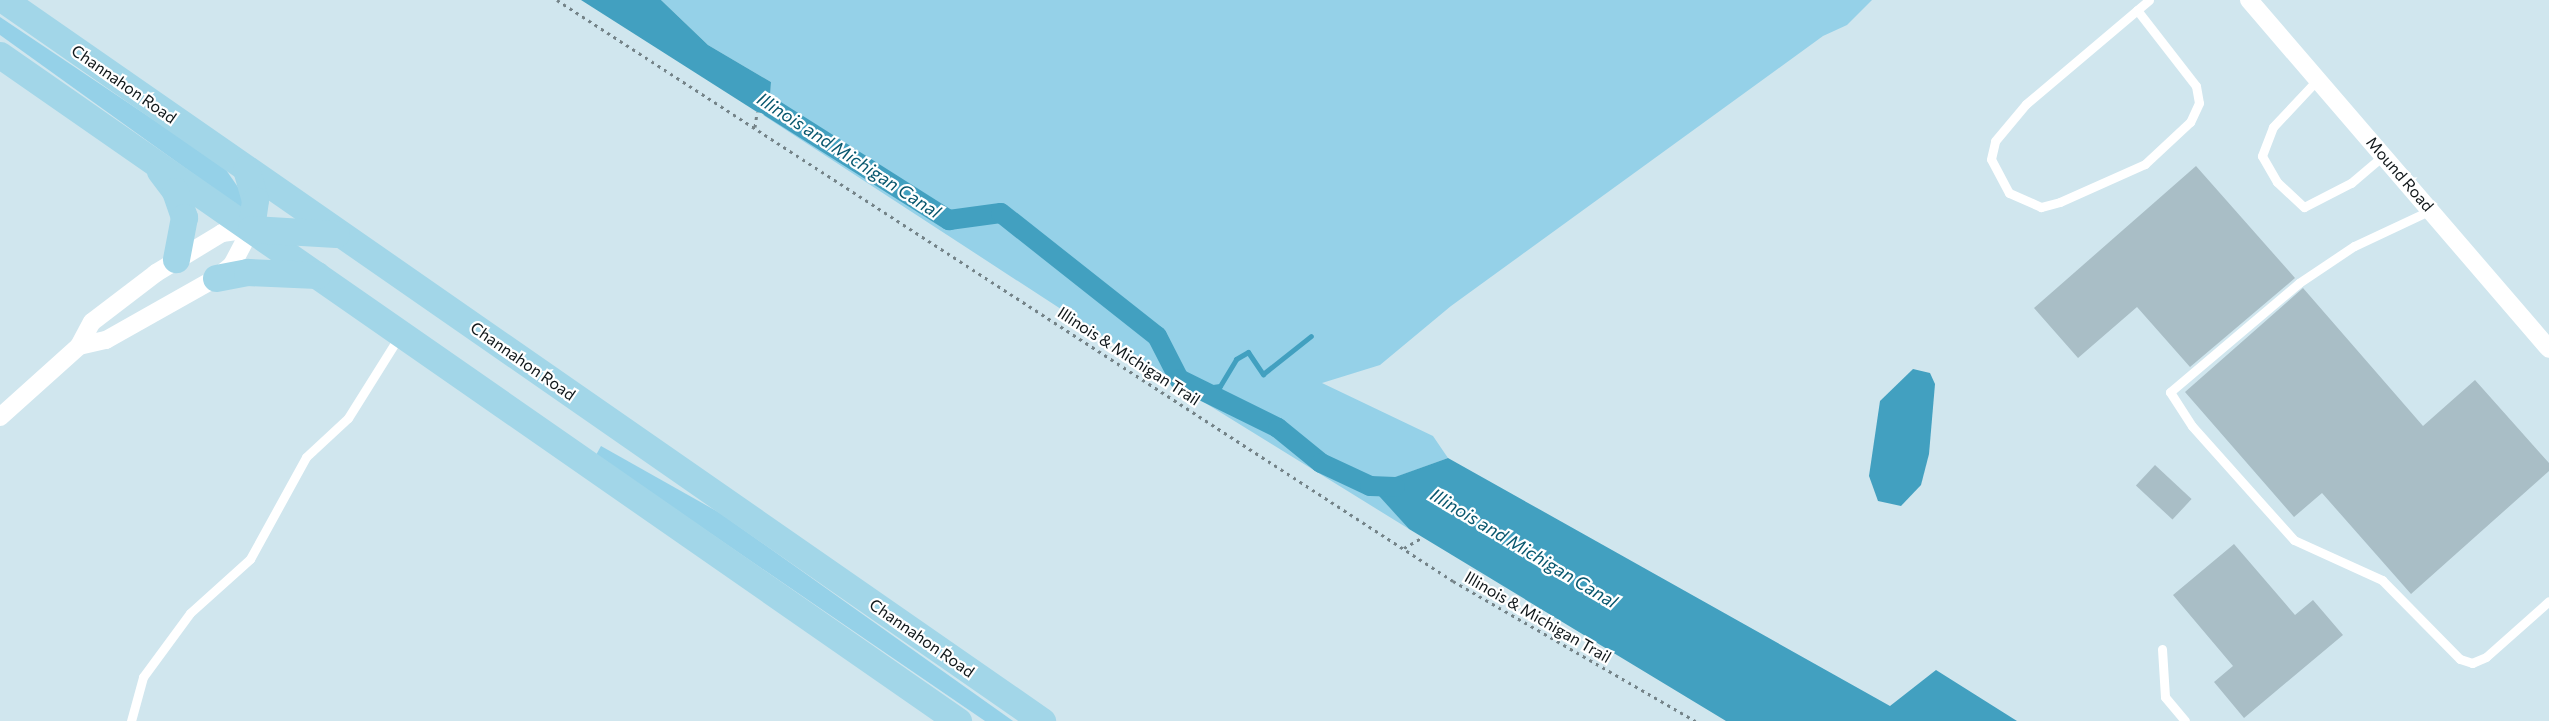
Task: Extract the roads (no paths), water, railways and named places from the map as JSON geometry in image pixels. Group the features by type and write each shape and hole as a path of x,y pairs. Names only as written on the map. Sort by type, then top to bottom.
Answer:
{"main road":[{"name":"Channahon Road","path":"4,0 1042,721"},
{"path":"0,55 958,721"},
{"path":"152,160 175,191 184,217 176,259"},
{"path":"246,169 255,200 251,229"},
{"path":"251,229 342,235"},
{"path":"216,278 248,272 316,275"}],"street":[{"name":"Mound Road","path":"2249,0 2549,349"},
{"path":"0,417 79,346 92,322 176,259 222,233 251,229"},
{"path":"79,346 106,340 216,278 232,265 251,229"}],"lane":[{"path":"2137,10 2196,86 2199,103 2190,122 2145,164 2070,198 2041,207 2009,193 1991,159 1995,141 2026,104 2137,10 2149,0"},
{"path":"2318,79 2273,127 2262,156 2277,182 2304,207 2351,183 2384,155"},
{"path":"2431,210 2354,246 2299,283 2170,392 2192,426 2294,540 2382,580 2460,659 2472,663 2486,657 2549,601"},
{"path":"131,721 143,677 190,614 250,559 306,457 348,418 401,334"},
{"path":"2162,649 2165,697 2185,721"}],"water":[{"path":"581,0 661,0 708,45 771,82 770,97 791,121 757,112"},
{"path":"1913,369 1930,373 1935,384 1929,454 1921,485 1901,506 1878,501 1869,476 1880,401"},
{"path":"1448,458 1890,706 1936,670 2017,721 1726,721 1409,529 1370,486"}],"waterway":[{"name":"Illinois and Michigan Canal","path":"770,107 949,220 1001,213 1157,336 1179,379 1278,428 1321,463 1370,486 1395,487"},
{"path":"1199,389 1220,386 1236,359 1248,352 1263,374 1311,336"}]}
